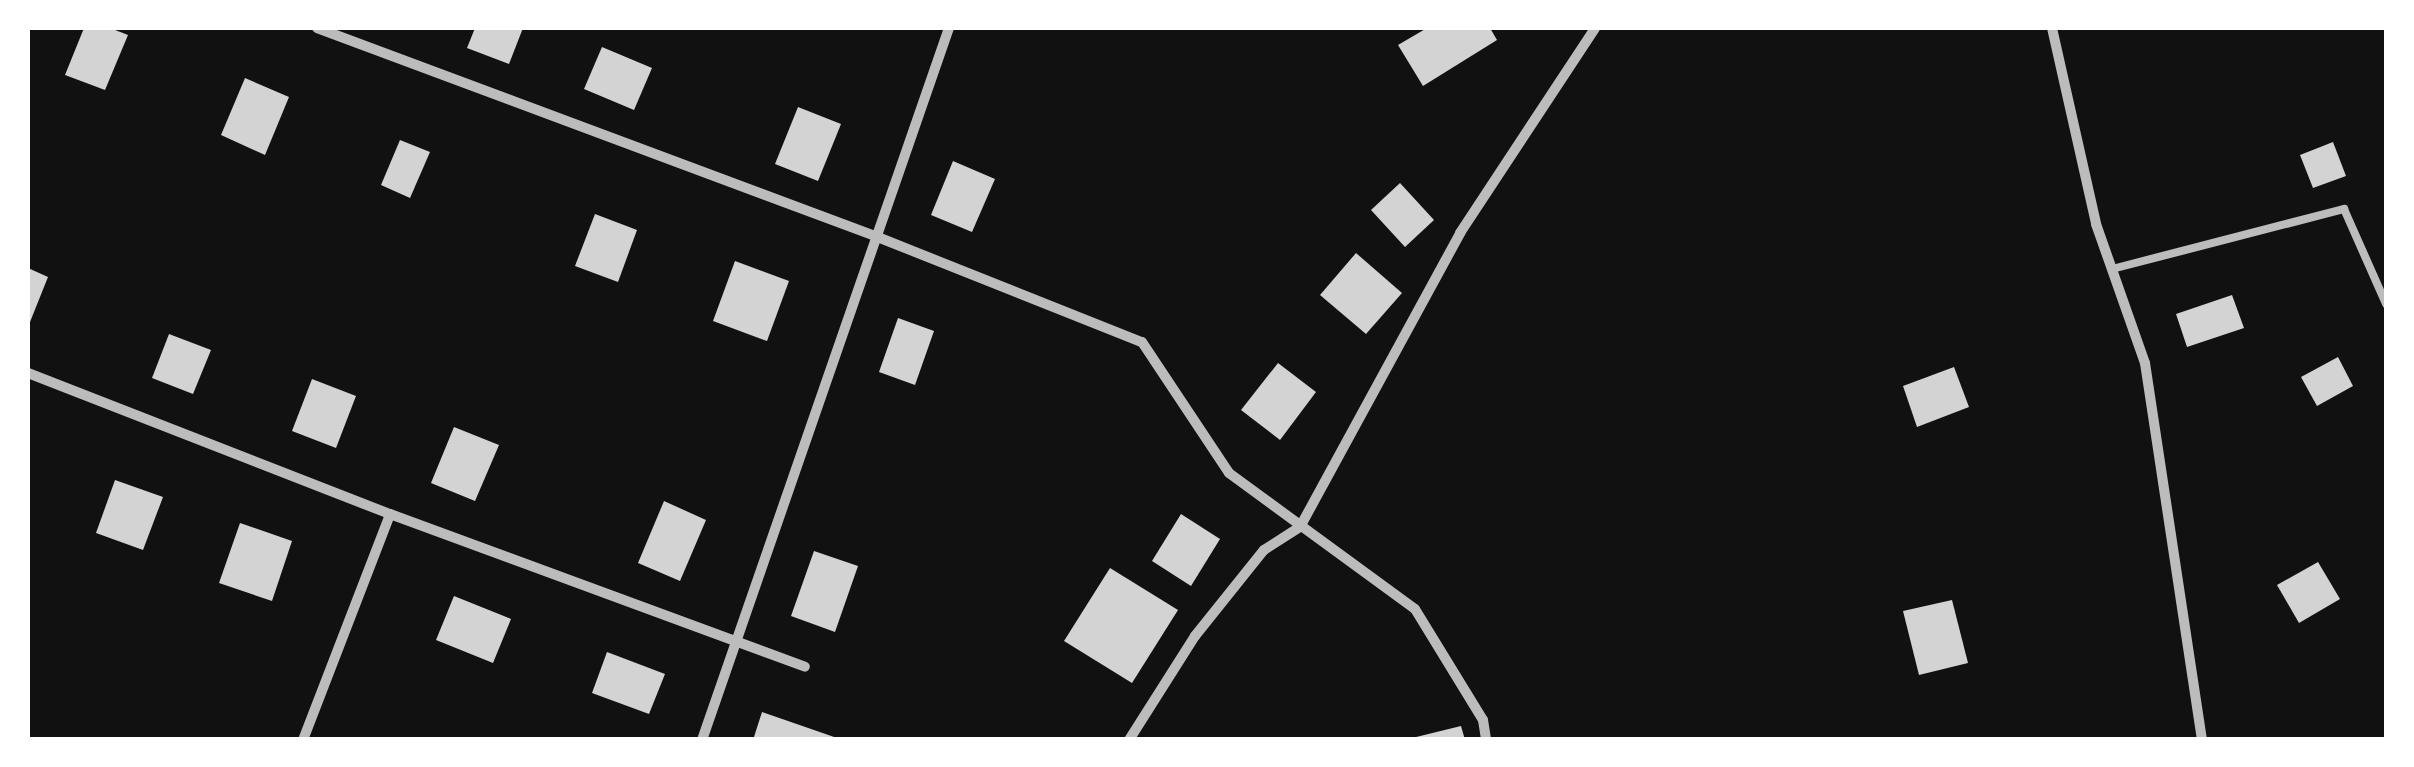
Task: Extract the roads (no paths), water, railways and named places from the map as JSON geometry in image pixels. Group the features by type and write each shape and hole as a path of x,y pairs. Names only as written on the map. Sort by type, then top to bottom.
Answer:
{"street":[{"path":"316,28 875,236 1142,342 1229,473 1415,608 1482,720 1486,740"},
{"path":"702,740 949,28"},
{"path":"1129,740 1195,636 1264,550 1300,526 1460,233 1595,28"},
{"path":"2052,28 2096,224 2145,363 2202,740"},
{"path":"28,372 390,514 805,667"},
{"path":"303,740 390,514"}],"lane":[{"path":"2112,269 2344,210 2386,304"}]}
